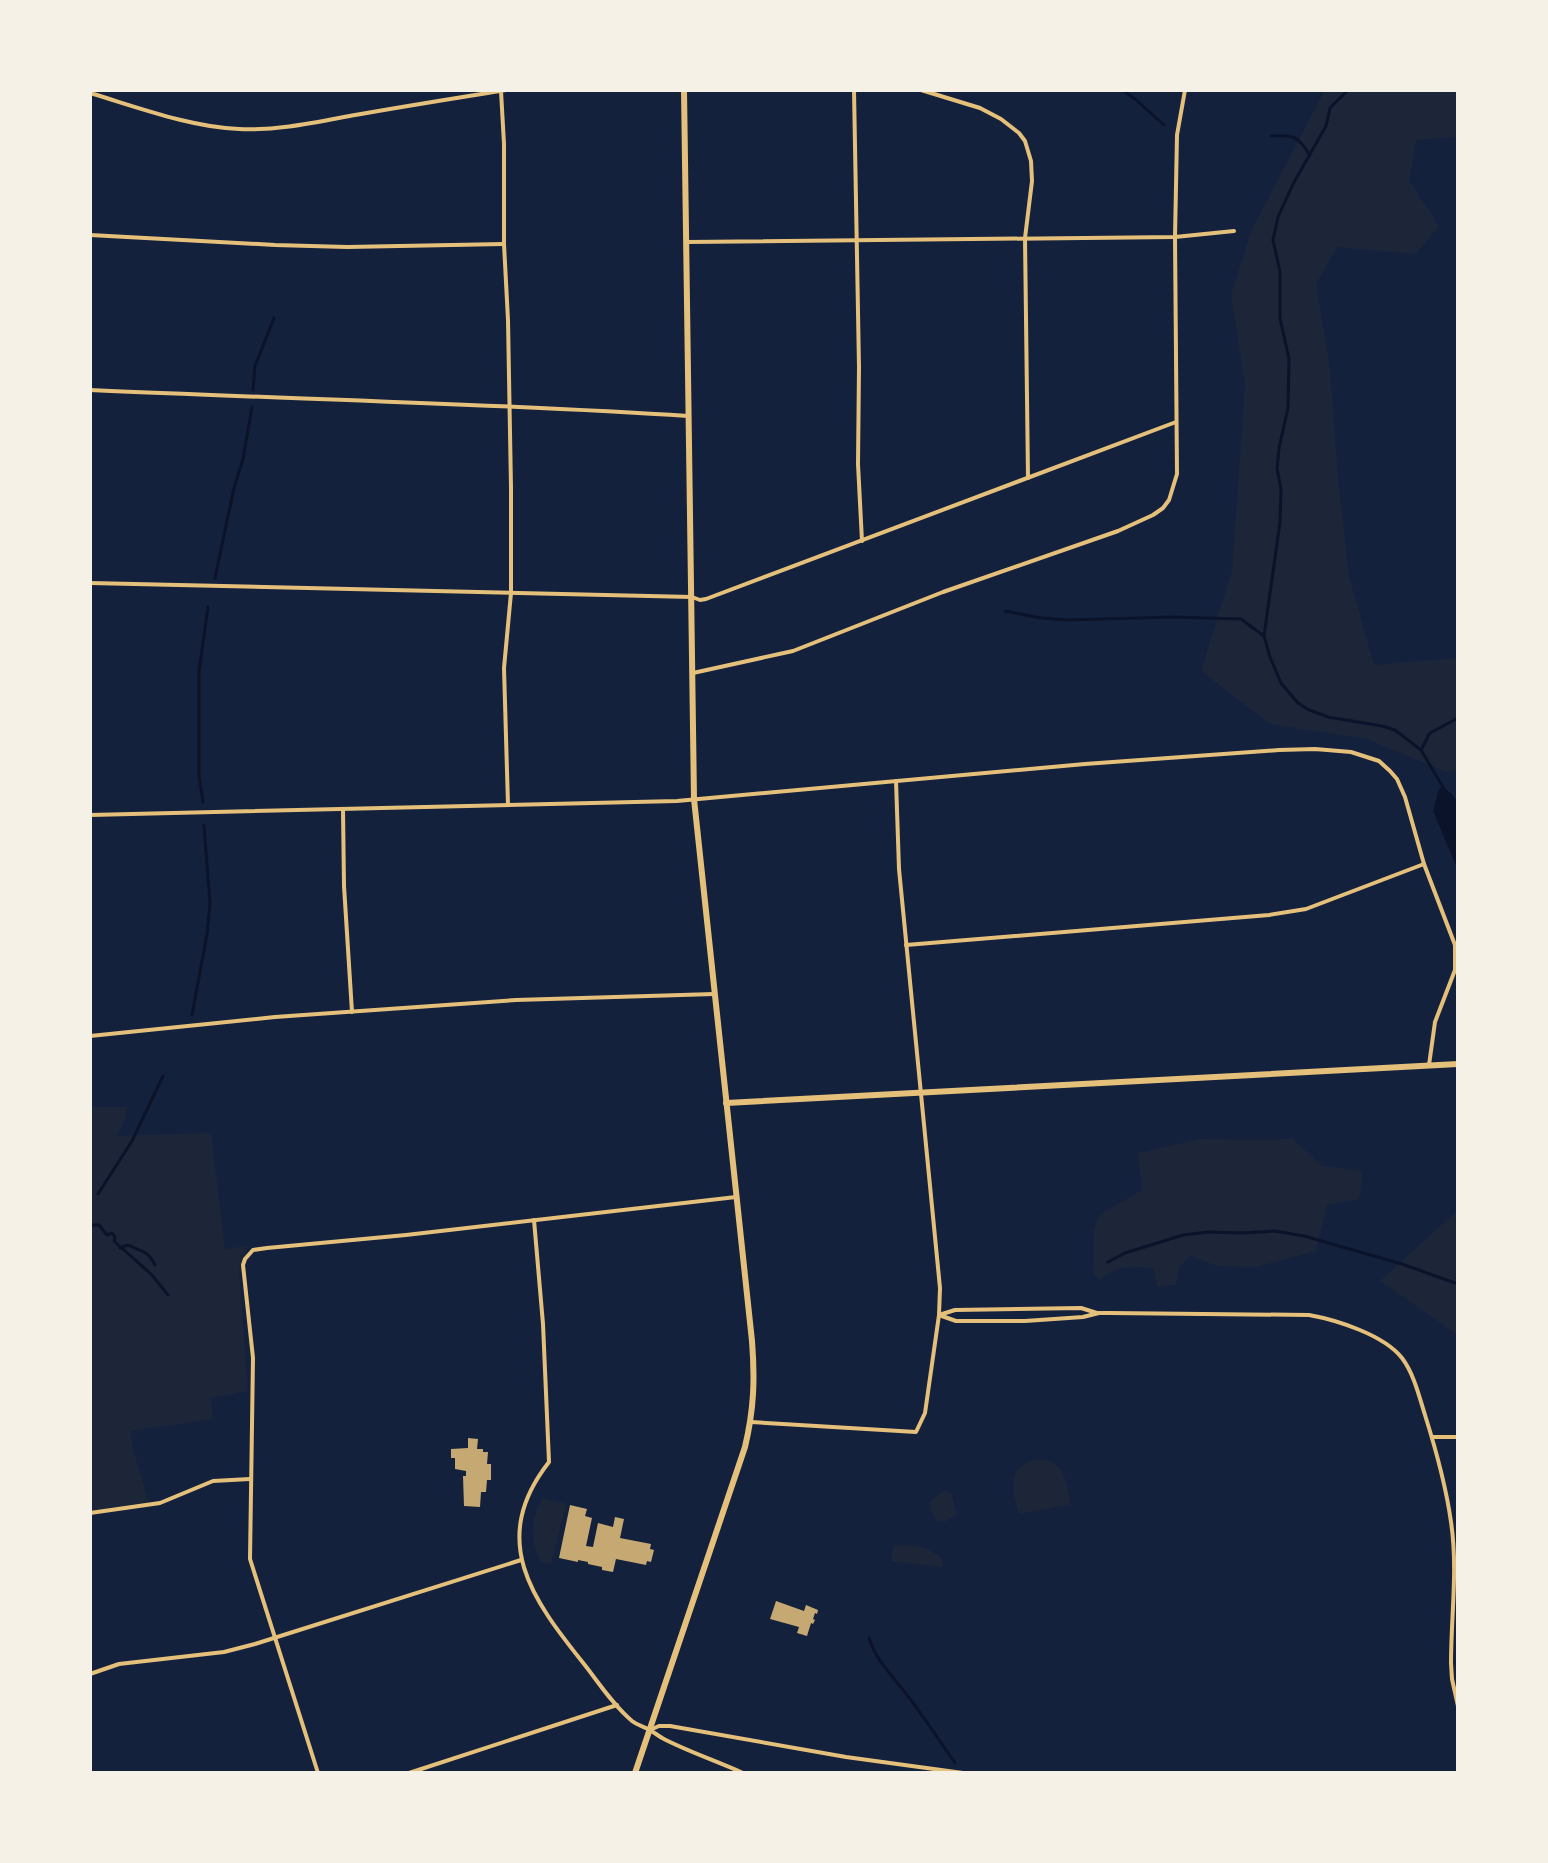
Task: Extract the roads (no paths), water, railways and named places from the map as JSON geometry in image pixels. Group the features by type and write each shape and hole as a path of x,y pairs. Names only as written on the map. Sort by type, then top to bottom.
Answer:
{"main road":[{"path":"635,1773 730,1492 751,1422 754,1388 753,1352 694,799 684,90"},
{"path":"726,1103 1458,1064"}],"street":[{"path":"90,93 187,121 252,130 504,90 511,593 504,668 508,805"},
{"path":"854,90 858,464 862,541"},
{"path":"921,90 990,113 1013,127 1025,141 1031,161 1032,181 1025,238 1028,478"},
{"path":"692,674 793,651 943,592 1118,531 1163,508 1176,482 1177,135 1185,90"},
{"path":"687,242 1175,237 1234,231"},
{"path":"90,235 347,247 504,244"},
{"path":"90,390 509,405 688,416"},
{"path":"90,583 711,599 1176,422"},
{"path":"90,815 677,801 1100,762 1279,750 1351,752 1379,761 1397,779 1424,864 1455,945 1455,970 1435,1022 1429,1065"},
{"path":"751,1422 916,1432 925,1413 940,1288 899,869 896,781"},
{"path":"343,809 344,886 352,1012"},
{"path":"906,945 1269,915 1306,909 1424,864"},
{"path":"90,1036 516,1000 714,994"},
{"path":"318,1773 250,1559 253,1383 245,1259 253,1250 736,1197"},
{"path":"534,1220 543,1324 549,1462 533,1488 521,1520 518,1533 521,1560 547,1613 631,1720 662,1738 743,1773"},
{"path":"939,1315 955,1310 1081,1308 1099,1313"},
{"path":"939,1315 956,1321 1025,1321 1099,1313 1309,1315 1355,1329 1391,1348 1401,1357 1412,1376 1432,1437 1452,1524 1451,1663 1458,1706"},
{"path":"1432,1437 1458,1437"},
{"path":"90,1513 160,1503 213,1481 250,1479"},
{"path":"90,1674 119,1664 224,1652 275,1639 521,1560"},
{"path":"409,1773 617,1705"},
{"path":"650,1730 670,1726 846,1757 963,1773"}],"waterway":[{"path":"1122,90 1164,125"},
{"path":"1348,90 1330,108 1326,126 1278,217 1273,240 1280,272 1280,318 1289,359 1288,408 1279,448 1280,522 1264,636 1281,683 1297,702 1328,717 1395,730 1421,750 1443,787"},
{"path":"1271,136 1294,138 1310,155"},
{"path":"253,390 255,366 274,318"},
{"path":"215,578 252,407"},
{"path":"203,802 199,776 199,671 208,607"},
{"path":"1005,611 1067,620 1241,619 1264,636"},
{"path":"1421,750 1430,733 1458,718"},
{"path":"192,1015 210,903 204,825"},
{"path":"98,1194 132,1141 163,1076"},
{"path":"90,1225 99,1225 107,1235 112,1233 114,1241 152,1275 168,1295"},
{"path":"1108,1262 1125,1253 1183,1235 1275,1231 1304,1236 1402,1264 1458,1284"},
{"path":"120,1248 128,1245 143,1252 150,1256 155,1265"},
{"path":"869,1638 880,1661 955,1763"}]}
